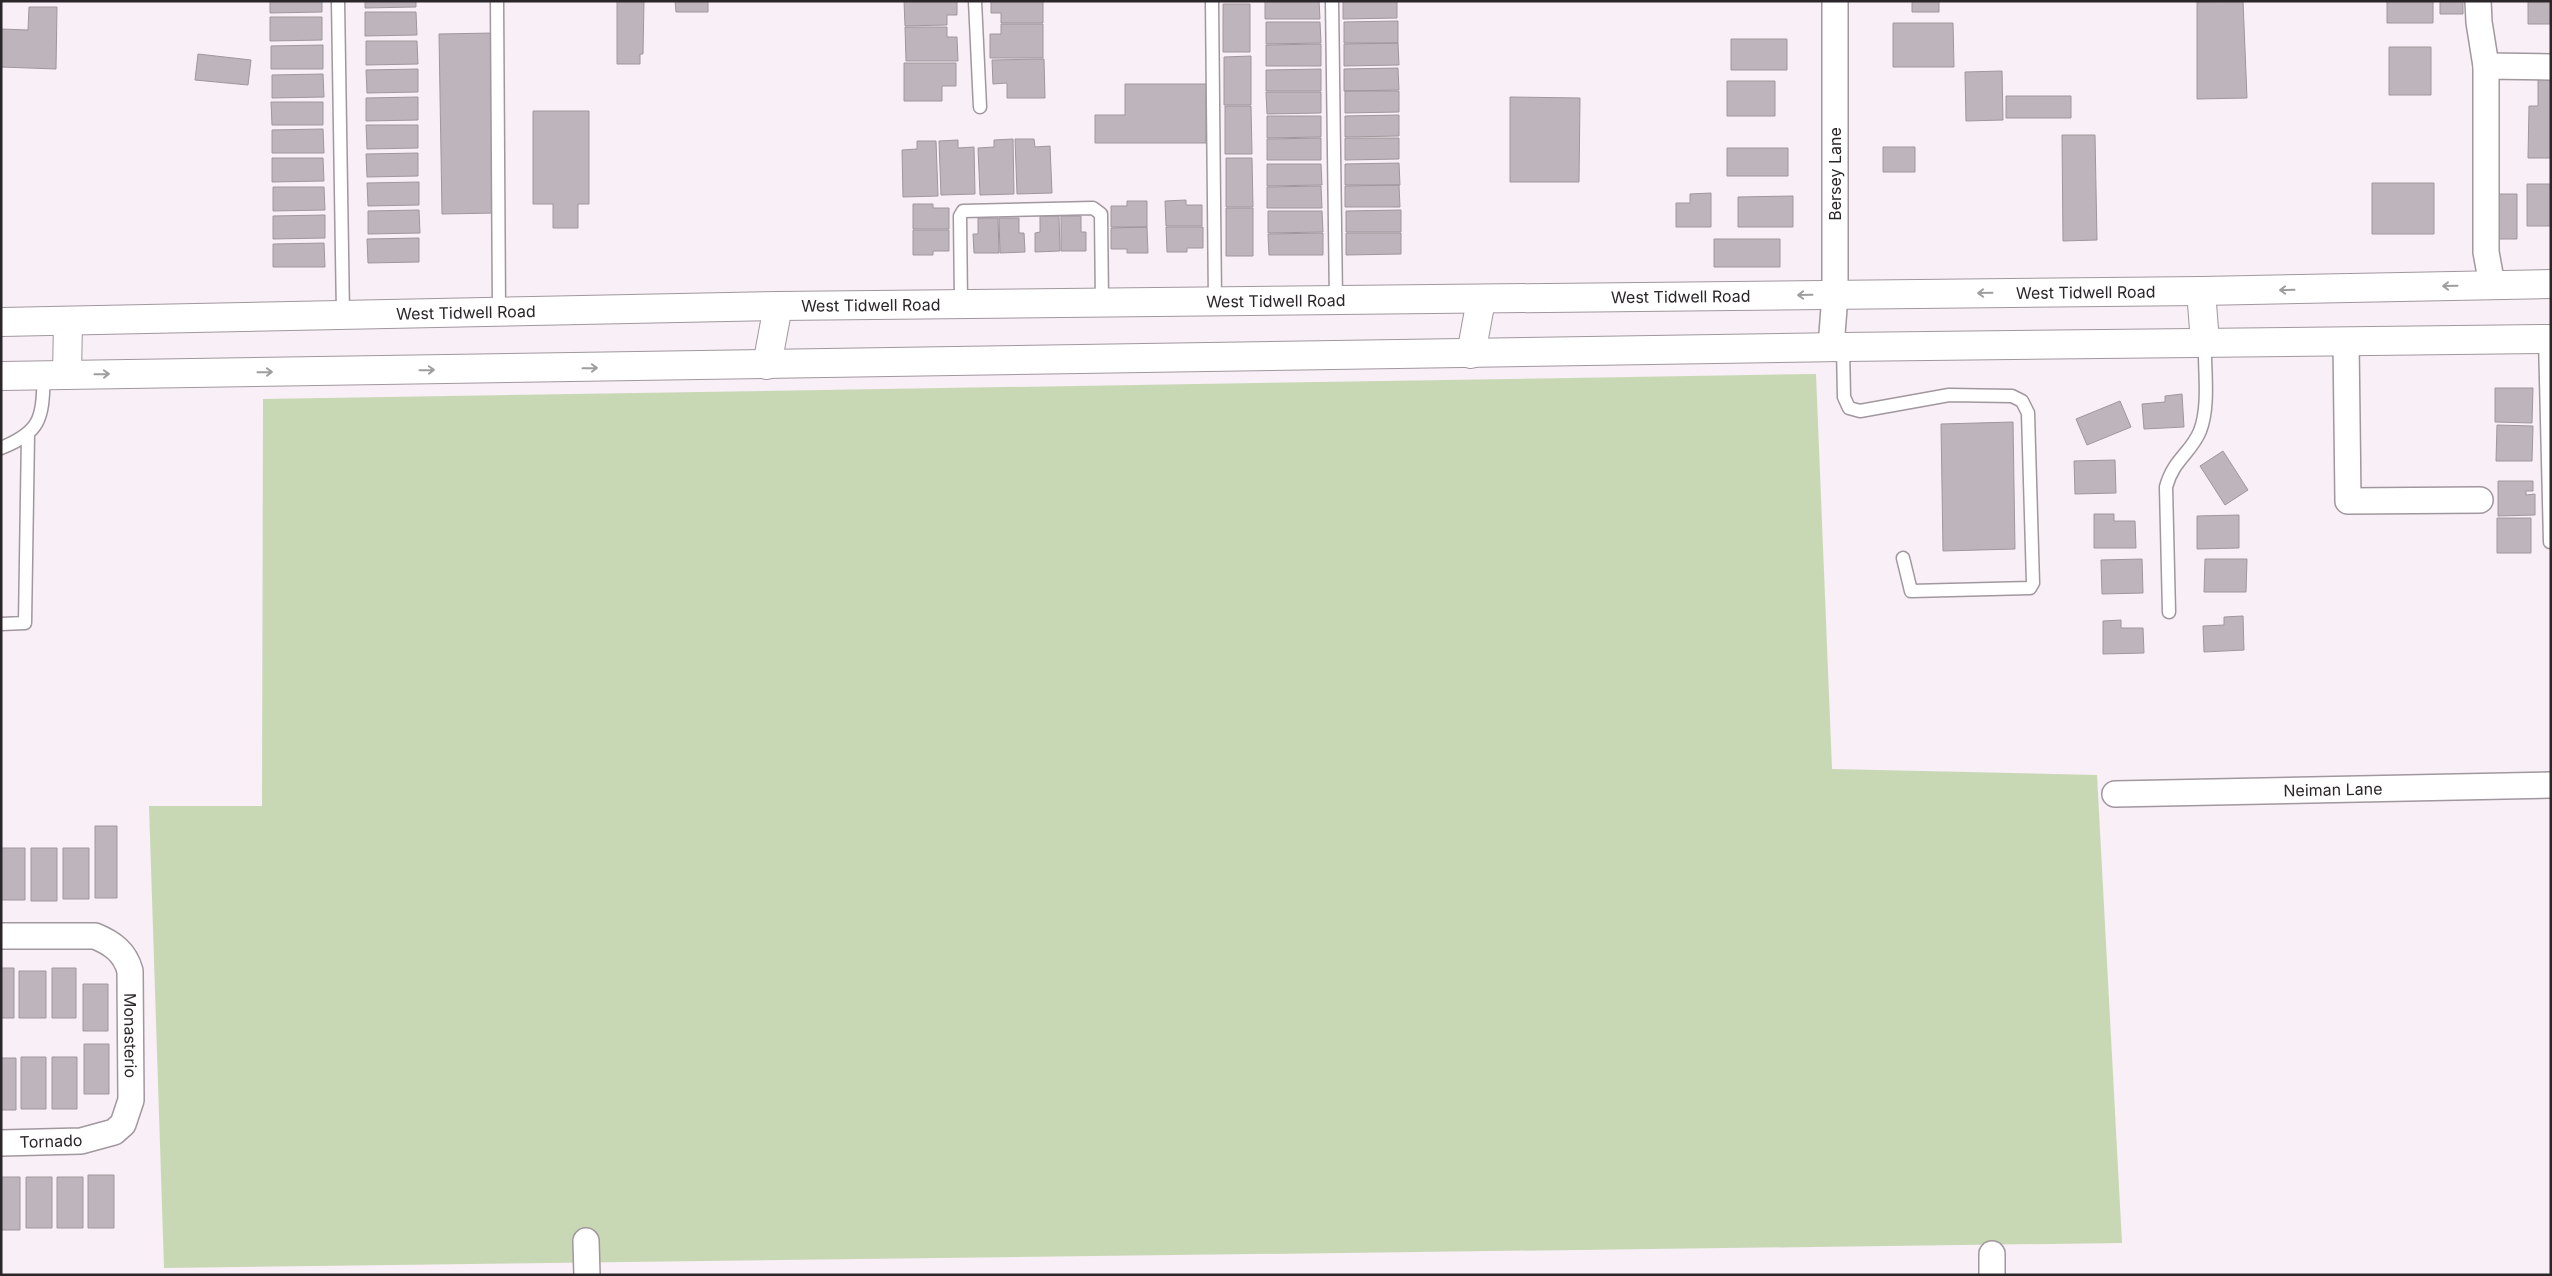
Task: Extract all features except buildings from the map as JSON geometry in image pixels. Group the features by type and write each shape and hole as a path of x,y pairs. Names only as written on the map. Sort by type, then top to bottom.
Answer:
{"main road":[{"name":"West Tidwell Road","path":"1,322 778,306 1481,300 2201,291 2551,284"},
{"path":"2201,291 2204,342"},
{"path":"1471,354 1481,300"},
{"path":"767,365 778,306"},
{"path":"56,375 68,321"},
{"path":"1,376 1837,347 2548,339"}],"street":[{"name":"Bersey Lane","path":"1835,1 1835,295 1837,347"},
{"path":"2478,1 2479,22 2486,66 2486,252 2492,286"},
{"path":"2486,66 2551,67"},
{"path":"2346,341 2348,501 2480,500"},
{"name":"Neiman Lane","path":"2115,794 2551,785"},
{"name":"Monasterio","path":"1,936 95,936 109,942 120,951 130,971 131,1100 123,1124 114,1132 100,1137"},
{"name":"Tornado","path":"1,1143 81,1141 100,1137"},
{"path":"586,1241 586,1275"}],"lane":[{"path":"338,1 343,315"},
{"path":"497,1 499,312"},
{"path":"975,1 980,108"},
{"path":"1212,1 1215,302"},
{"path":"1332,1 1336,301"},
{"path":"961,304 960,216 963,211 1093,208 1101,214 1102,303"},
{"path":"2548,339 2550,542"},
{"path":"2169,612 2166,487 2170,473 2200,431 2204,412 2204,342"},
{"path":"1837,347 1844,397 1849,408 1860,411 1949,395 2012,396 2022,401 2028,413 2033,583 2030,588 1911,591 1903,558"},
{"path":"1,448 32,432 41,415 56,375"},
{"path":"1,624 25,623 28,434"}],"green space":[{"path":"1816,374 1832,769 2097,775 2122,1243 164,1268 149,806 262,806 263,399"}]}
